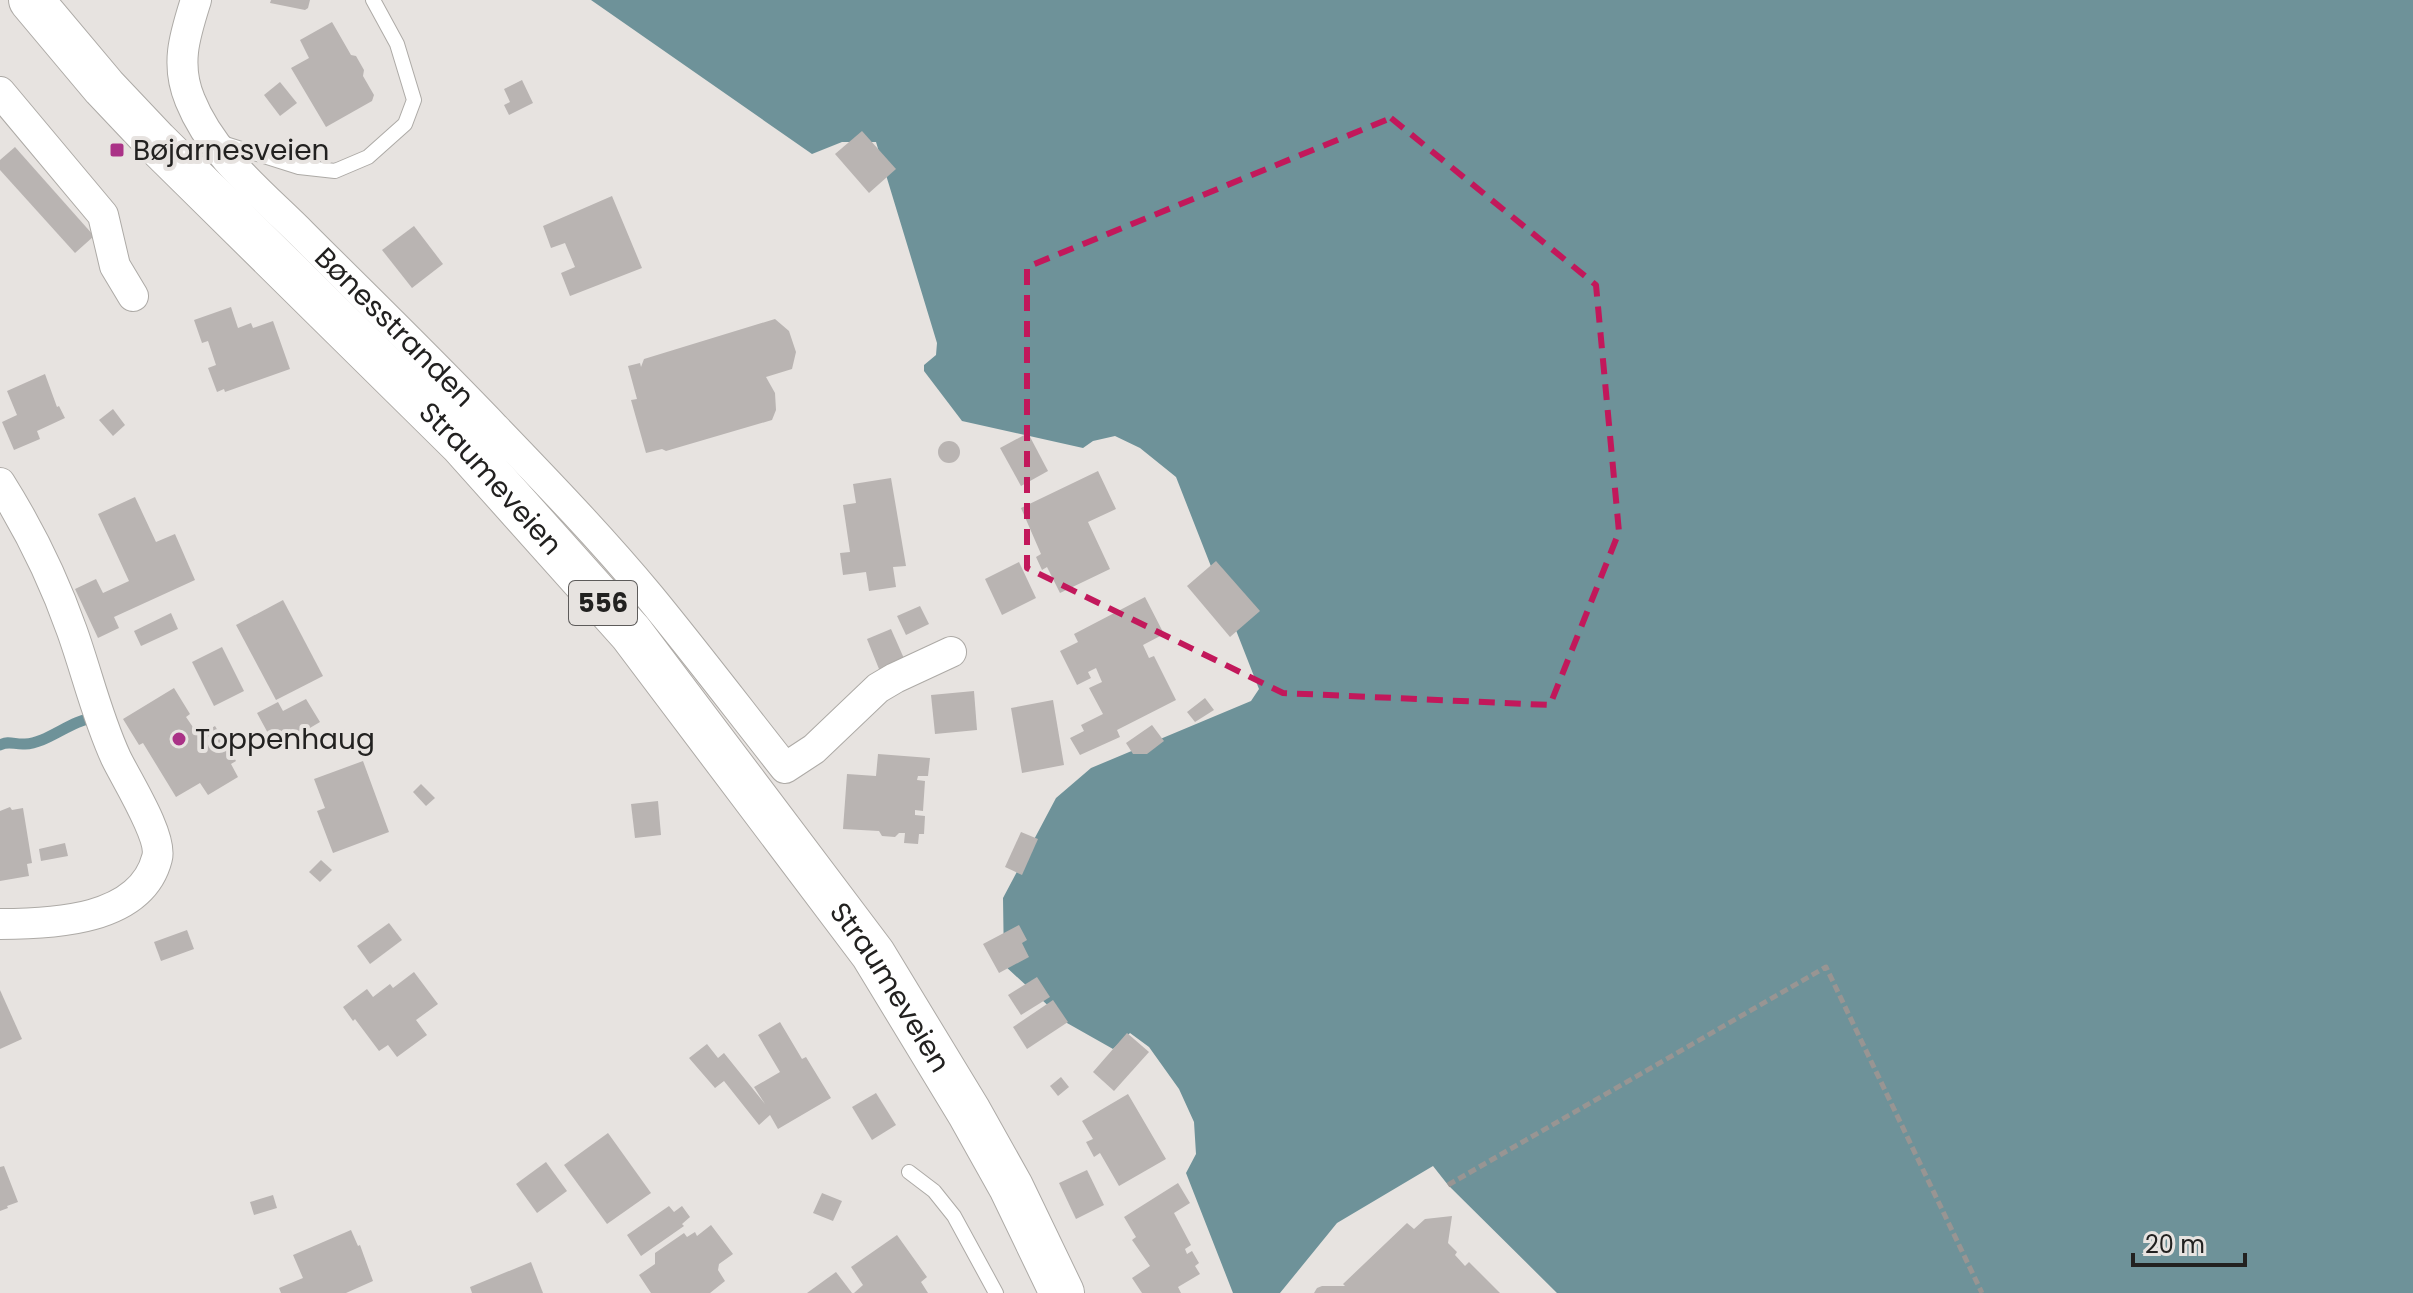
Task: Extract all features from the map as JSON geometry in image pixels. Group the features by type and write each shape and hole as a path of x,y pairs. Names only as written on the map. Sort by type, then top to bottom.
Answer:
{"main road":[{"name":"Straumeveien","path":"31,0 104,87 156,142 462,444 631,633 873,954 1011,1187 1062,1293"}],"street":[{"name":"Bønesstranden","path":"196,0 182,43 181,66 190,100 211,139 247,181 494,426 585,524 649,596 785,768 814,749 878,688 951,652"},
{"path":"0,92 103,215 115,266 133,296"},
{"path":"0,483 25,523 71,629 98,716 157,842 158,857 145,883 122,903 86,917 0,924"}],"lane":[{"path":"211,139 299,167 335,171 368,157 405,124 414,100 397,44 373,0"},
{"path":"909,1172 934,1191 954,1216 996,1293"}],"path":[{"path":"1448,1185 1826,967 1982,1293"}],"highlighted area":[{"path":"1391,118 1596,285 1619,532 1550,705 1283,693 1027,568 1027,267"}],"water":[{"path":"591,0 2413,0 2413,1293 1557,1293 1448,1185 1433,1166 1337,1223 1280,1293 1233,1293 1186,1173 1196,1154 1194,1122 1179,1089 1149,1047 1130,1033 1113,1049 1067,1023 1004,965 1003,898 1056,798 1091,768 1251,701 1259,689 1176,477 1140,448 1115,436 1093,441 1083,448 962,421 924,371 924,365 936,355 937,343 876,142 842,142 812,154"}],"building":[{"path":"271,0 310,0 305,10 270,3"},
{"path":"332,22 351,55 356,56 374,95 372,101 326,127 291,68 309,58 300,40"},
{"path":"522,80 533,103 509,115 504,105 510,102 504,89"},
{"path":"280,82 297,103 280,116 264,95"},
{"path":"862,131 896,169 869,193 835,154"},
{"path":"15,147 94,236 75,253 0,170 0,160"},
{"path":"612,196 642,268 570,296 561,273 575,267 565,243 551,248 543,226"},
{"path":"414,226 443,264 412,288 382,250"},
{"path":"231,307 238,328 251,323 253,328 273,321 290,369 225,392 224,389 217,392 208,368 216,365 208,341 202,343 194,320"},
{"path":"775,319 789,331 796,352 792,369 766,377 775,393 776,410 772,420 666,451 646,453 631,400 637,399 628,366 640,363 641,367 644,359"},
{"path":"45,374 57,407 65,418 37,431 40,439 14,450 2,422 17,415 7,391"},
{"path":"113,409 125,425 113,436 99,420"},
{"path":"1028,433 1048,471 1021,486 1000,448"},
{"path":"949,441 957,444 960,452 957,460 949,463 941,460 938,452 941,444"},
{"path":"1098,471 1116,509 1088,522 1110,569 1060,593 1047,567 1042,570 1036,557 1041,554 1021,508"},
{"path":"891,478 906,566 893,567 896,587 869,591 866,572 843,575 840,553 850,552 843,505 856,503 853,484"},
{"path":"135,497 156,542 175,534 195,580 114,617 119,628 98,638 75,589 96,579 103,593 129,581 98,514"},
{"path":"1216,561 1260,611 1230,637 1187,586"},
{"path":"1019,562 1036,598 1002,615 985,579"},
{"path":"1145,597 1164,634 1143,645 1149,658 1154,656 1176,700 1117,730 1120,737 1080,755 1070,738 1084,731 1081,725 1103,714 1089,688 1102,682 1096,668 1088,672 1091,678 1077,685 1060,651 1078,642 1074,634"},
{"path":"283,600 323,676 276,700 236,625"},
{"path":"920,606 929,624 906,635 897,616"},
{"path":"171,613 178,629 141,646 134,631"},
{"path":"891,629 906,663 881,674 867,639"},
{"path":"222,647 244,691 214,706 192,662"},
{"name":"Toppenhaug","path":"174,688 190,714 186,717 199,736 215,726 236,761 231,764 238,777 208,795 200,783 176,797 143,743 139,745 123,719"},
{"path":"974,691 977,730 935,734 931,695"},
{"path":"1205,698 1214,710 1195,722 1187,712"},
{"path":"306,699 320,722 276,748 257,713 278,702 283,711"},
{"path":"1053,700 1064,765 1022,773 1011,708"},
{"path":"1152,725 1164,741 1147,754 1133,754 1126,743"},
{"path":"878,754 930,758 928,776 918,776 917,780 925,781 923,811 915,810 915,815 925,816 924,834 919,834 918,844 904,843 905,833 895,837 882,836 879,831 843,829 847,774 876,776"},
{"path":"363,761 389,832 333,853 317,811 325,808 314,779"},
{"path":"421,784 435,798 426,806 413,792"},
{"path":"658,801 661,835 635,838 631,804"},
{"path":"10,807 12,810 23,808 32,863 27,864 29,876 0,881 0,811"},
{"path":"1021,832 1038,839 1022,875 1005,867"},
{"path":"65,843 68,856 41,861 39,849"},
{"path":"321,860 332,870 320,882 309,872"},
{"path":"389,923 402,940 370,964 357,946"},
{"path":"1019,925 1027,940 1022,943 1029,957 999,973 983,944"},
{"path":"187,930 194,949 161,961 154,942"},
{"path":"414,972 438,1004 416,1020 427,1035 397,1057 388,1045 379,1051 343,1007 367,989 373,997 390,984 393,988"},
{"path":"1037,977 1050,997 1021,1015 1008,995"},
{"path":"0,990 22,1039 0,1049"},
{"path":"1053,1000 1068,1022 1027,1049 1013,1027"},
{"path":"780,1022 831,1098 778,1129 770,1115 759,1125 724,1081 715,1088 689,1058 707,1044 718,1058 724,1053 765,1104 754,1087 780,1072 758,1035"},
{"path":"1127,1033 1149,1052 1114,1091 1093,1072"},
{"path":"1061,1077 1069,1087 1058,1096 1050,1086"},
{"path":"876,1093 896,1125 872,1140 852,1107"},
{"path":"1128,1094 1166,1159 1119,1186 1100,1153 1094,1157 1086,1142 1093,1139 1082,1121"},
{"path":"608,1133 651,1193 607,1224 564,1165"},
{"path":"546,1162 567,1191 537,1213 516,1184"},
{"path":"4,1166 18,1202 0,1211 0,1167"},
{"path":"1087,1170 1104,1205 1076,1219 1059,1183"},
{"path":"1178,1183 1190,1203 1174,1213 1191,1245 1185,1249 1187,1254 1192,1251 1199,1263 1195,1266 1200,1274 1178,1287 1181,1293 1142,1293 1132,1278 1150,1266 1132,1240 1136,1237 1124,1217"},
{"path":"822,1193 842,1201 833,1221 813,1213"},
{"path":"273,1195 277,1208 254,1215 250,1202"},
{"path":"669,1206 674,1212 682,1206 690,1217 682,1224 684,1226 641,1256 627,1235"},
{"path":"1452,1216 1448,1243 1457,1252 1455,1255 1465,1266 1469,1262 1500,1293 1314,1293 1322,1286 1345,1286 1343,1284 1407,1223 1414,1229 1425,1219"},
{"path":"711,1225 733,1254 719,1264 718,1270 725,1281 710,1293 651,1293 639,1275 655,1264 655,1253 684,1233 687,1237 695,1232 697,1236"},
{"path":"351,1230 373,1281 346,1293 281,1293 279,1288 303,1278 293,1255"},
{"path":"897,1235 927,1277 921,1282 928,1293 854,1293 863,1285 851,1267"},
{"path":"531,1262 543,1293 472,1293 470,1287"},
{"path":"836,1272 852,1293 807,1293"}],"waterway":[{"path":"0,745 34,743 78,722 97,717"}],"place":[{"name":"Bøjarnesveien","path":"117,150"},
{"name":"Toppenhaug","path":"179,739"}]}
